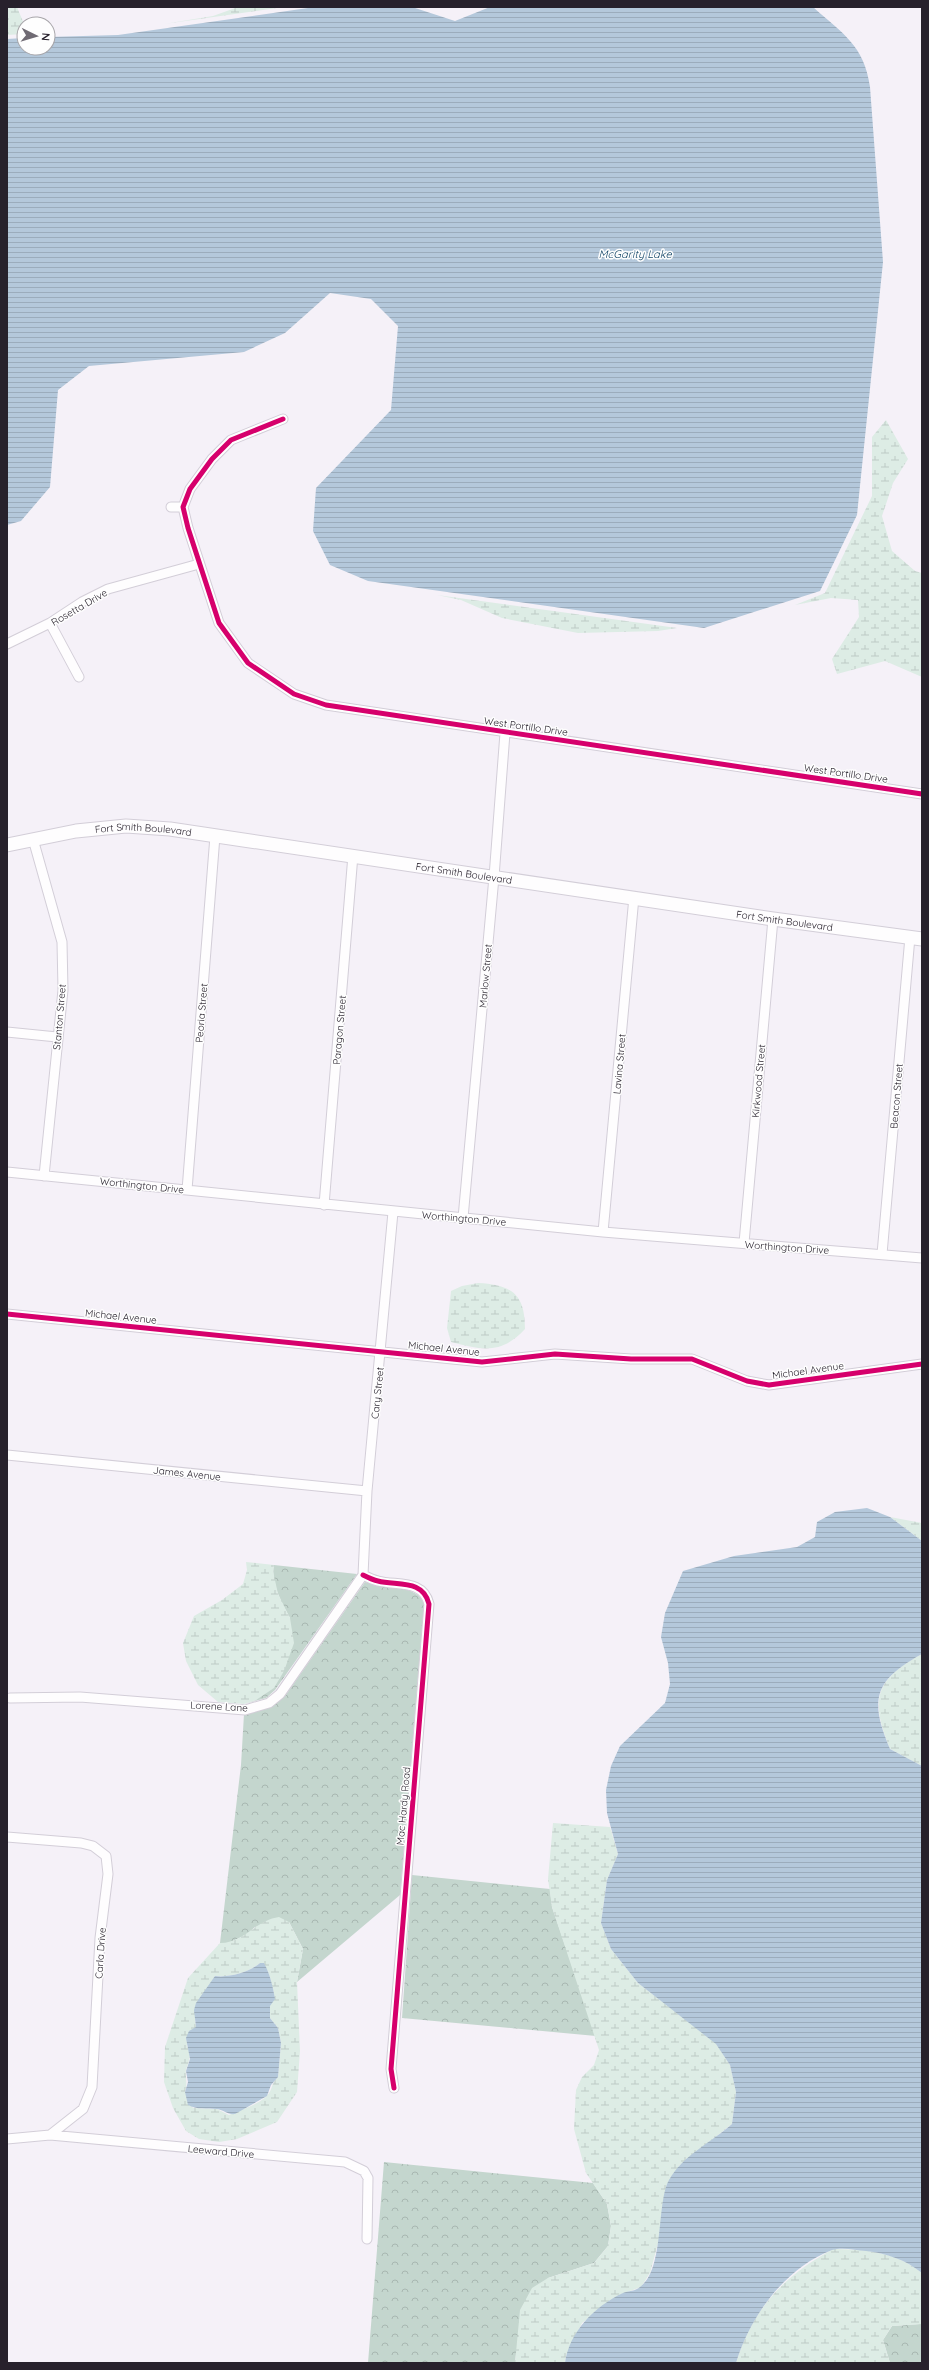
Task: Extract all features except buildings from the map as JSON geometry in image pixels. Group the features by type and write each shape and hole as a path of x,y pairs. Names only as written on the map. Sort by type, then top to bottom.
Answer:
{"street":[{"path":"171,507 183,506 194,483 212,459 231,440 283,419"},
{"name":"West Portillo Drive","path":"183,506 199,564 219,623 248,663 294,694 326,705 922,794"},
{"name":"Rosetta Drive","path":"7,644 50,623 82,602 108,589 199,564"},
{"path":"50,623 79,677"},
{"name":"Marlow Street","path":"463,1218 494,877 505,732"},
{"name":"Fort Smith Boulevard","path":"7,845 76,831 126,826 170,829 353,855 773,919 916,938"},
{"name":"Peoria Street","path":"187,1190 215,836"},
{"name":"Stanton Street","path":"33,839 62,942 63,990 44,1176"},
{"name":"Paragon Street","path":"324,1205 353,855"},
{"name":"Lavina Street","path":"604,1232 634,897"},
{"name":"Kirkwood Street","path":"744,1243 773,919"},
{"name":"Beacon Street","path":"882,1254 916,938"},
{"path":"7,1032 57,1037"},
{"name":"Worthington Drive","path":"7,1172 604,1232 922,1258"},
{"name":"Cary Street","path":"363,1575 367,1492 393,1212"},
{"name":"Michael Avenue","path":"7,1314 482,1362 555,1354 631,1359 692,1359 747,1381 769,1385 922,1364"},
{"name":"James Avenue","path":"7,1455 367,1492"},
{"name":"Lorene Lane","path":"10,1698 80,1697 158,1701 245,1710 260,1706 280,1694 363,1575"},
{"name":"Mac Hardy Road","path":"363,1575 377,1581 412,1585 421,1589 427,1596 429,1604 391,2069 394,2088"},
{"name":"Carla Drive","path":"7,1837 81,1843 93,1846 106,1856 108,1874 100,1938 92,2087 83,2109 50,2135"},
{"name":"Leeward Drive","path":"7,2139 50,2135 345,2162 364,2171 368,2178 367,2239"}],"green space":[{"path":"7,7 17,7 21,16 16,16 16,34 7,35"},
{"path":"238,7 284,7 164,24 213,16"},
{"path":"886,420 908,459 893,483 882,516 892,551 915,571 922,573 922,677 885,661 837,674 832,659 859,617 858,600 831,598 795,605 825,593 872,496 872,437"},
{"path":"437,595 677,628 658,631 578,633 502,618 461,600"},
{"path":"478,1283 500,1286 508,1289 519,1300 522,1307 525,1329 508,1343 499,1347 472,1347 451,1342 447,1328 451,1291 462,1286"},
{"path":"890,1517 922,1523 922,1541"},
{"path":"246,1562 274,1565 273,1571 278,1594 290,1618 294,1643 284,1671 274,1688 256,1700 244,1704 218,1702 198,1685 186,1661 183,1643 194,1616 222,1600 243,1584 247,1570"},
{"path":"274,1565 357,1574 275,1690 266,1698 244,1704 256,1700 290,1618 280,1599 275,1585 273,1572"},
{"path":"365,1582 407,1590 415,1593 424,1604 400,1895 297,1982 303,1949 289,1922 255,1927 246,1935 228,1943 220,1943 241,1765 244,1714 271,1707 285,1696"},
{"path":"922,1654 922,1766 890,1749 880,1717 879,1704 880,1693 894,1673"},
{"path":"553,1823 610,1827 618,1854 607,1880 601,1923 611,1949 638,1983 716,2043 730,2065 736,2092 732,2124 679,2166 650,2273 641,2287 622,2294 582,2323 566,2356 565,2363 515,2363 520,2310 532,2288 548,2278 594,2263 608,2246 611,2226 607,2204 586,2173 574,2129 576,2090 582,2077 594,2065 599,2050 552,1907 548,1879"},
{"path":"412,1875 550,1889 552,1907 596,2036 402,2018"},
{"path":"279,1917 289,1922 303,1949 297,1982 300,2051 297,2092 277,2122 237,2139 219,2142 199,2139 186,2131 173,2108 164,2082 165,2047 188,1978 220,1943 228,1942 243,1936 263,1922","holes":["260,1963 268,1971 274,1993 270,2006 270,2018 278,2028 281,2043 278,2077 266,2097 251,2106 229,2115 217,2109 193,2108 185,2092 186,2070 190,2055 187,2046 196,2027 195,2019 215,1976 239,1974"]},
{"path":"384,2162 593,2183 607,2204 611,2226 608,2246 594,2263 548,2278 516,2354 515,2363 368,2363"},
{"path":"833,2249 880,2253 902,2260 922,2273 922,2324 892,2326 883,2340 890,2363 736,2363 751,2326 772,2296 785,2282 800,2270 815,2259"},
{"path":"922,2324 922,2363 890,2363 883,2340 892,2326"}],"water":[{"name":"McGarity Lake","path":"315,7 412,7 455,21 490,7 813,7 850,41 863,61 867,73 870,87 883,262 857,515 820,591 704,628 368,581 330,565 313,531 316,488 391,410 398,326 371,299 330,293 285,333 244,352 89,366 58,390 50,487 21,521 7,525 7,39 16,38 16,56 56,56 56,37 118,35"},
{"path":"867,1508 890,1517 922,1541 922,1654 894,1673 885,1683 880,1693 878,1704 879,1717 883,1732 890,1749 922,1766 922,2273 903,2261 881,2253 849,2249 832,2250 815,2258 799,2269 785,2281 772,2296 760,2311 750,2328 736,2363 565,2363 567,2352 572,2341 585,2321 613,2298 640,2287 648,2278 657,2251 665,2190 675,2171 698,2149 732,2124 736,2092 730,2065 716,2044 638,1983 611,1949 601,1923 607,1880 618,1854 607,1813 606,1790 611,1766 620,1746 665,1703 670,1684 668,1663 661,1637 665,1613 683,1571 734,1556 797,1547 815,1537 817,1522 835,1512"},
{"path":"260,1963 264,1963 268,1972 275,1999 270,2006 270,2018 278,2028 281,2043 278,2077 271,2085 267,2096 235,2114 230,2114 217,2109 191,2107 188,2105 185,2092 188,2082 186,2071 190,2059 186,2038 189,2031 196,2027 194,2010 196,2003 215,1976 239,1974"}],"cycle path":[{"path":"283,419 231,440 212,459 190,489 183,507 188,528 219,623 248,663 294,694 326,705 922,794"},
{"path":"7,1314 482,1362 555,1354 631,1359 692,1359 747,1381 769,1385 922,1364"},
{"path":"363,1575 378,1581 415,1587 426,1596 429,1604 391,2069 394,2088"}]}
